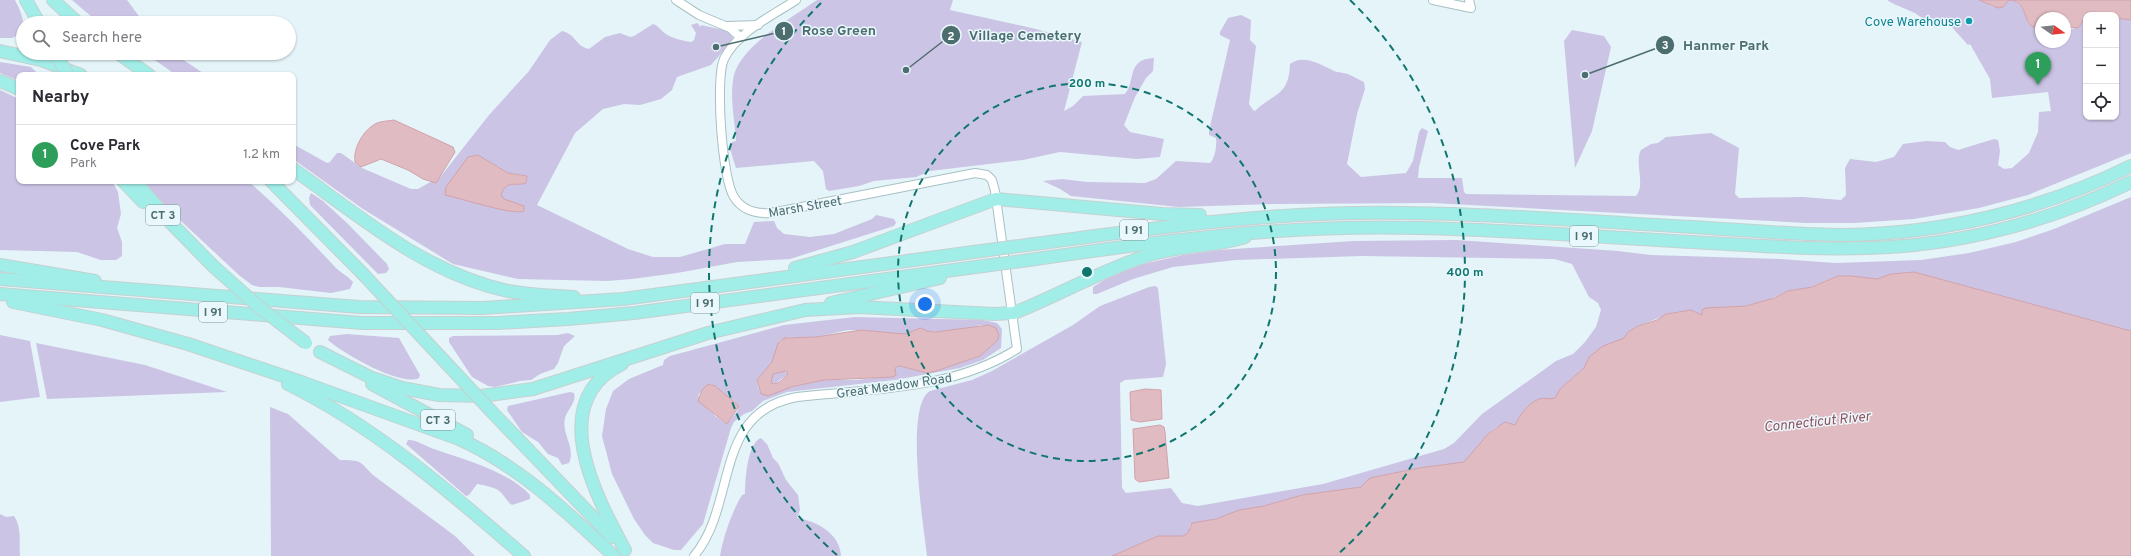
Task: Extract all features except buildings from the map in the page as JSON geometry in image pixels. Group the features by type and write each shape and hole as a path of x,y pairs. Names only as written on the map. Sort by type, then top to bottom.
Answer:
{"highway":[{"path":"26,0 34,16"},
{"path":"53,0 70,16"},
{"path":"0,51 16,55"},
{"path":"41,60 73,72"},
{"path":"59,60 66,72"},
{"path":"128,60 145,72"},
{"path":"0,81 16,88"},
{"name":"I 91","path":"0,279 381,308 498,308 601,301 1242,218 1334,213 1420,213 1816,234 1874,234 1948,225 2006,213 2075,190 2131,166"},
{"path":"296,171 410,252 450,273 512,292 601,301"},
{"name":"I 91","path":"0,294 340,322 482,324 568,320 634,313 1175,239 1265,231 1354,227 1432,228 1813,248 1870,248 1928,243 2002,229 2068,209 2131,182"},
{"path":"126,184 163,221 193,246"},
{"name":"CT 3","path":"138,184 193,246 259,307 306,343 352,373 474,439 517,465 565,503 603,540 621,555"},
{"path":"267,184 293,204"},
{"path":"274,184 363,274 491,411 621,555"},
{"path":"773,279 788,270 853,252 996,199 1162,214 1215,214 1242,218"},
{"path":"621,555 591,481 583,451 581,428 586,406 597,385 617,367 645,354 714,331 805,310 859,307 1011,314 1148,255 1182,248 1230,242 1265,231"},
{"path":"0,265 85,278 113,288"},
{"path":"805,310 810,307 934,280 962,269"},
{"path":"0,299 146,332 242,361 444,433 474,446 509,467 621,555"},
{"path":"320,352 386,383 424,393 464,397 495,396 526,391 637,354 645,354"},
{"path":"242,361 325,404 380,438 429,475 524,556"}],"street":[{"path":"676,0 699,15 732,29 741,38"},
{"name":"Marsh Street","path":"796,0 741,38 730,49 723,60 719,86 728,183 733,196 746,209 759,213 778,212 975,173 984,174 992,180"},
{"path":"1435,0 1470,4"},
{"path":"725,26 759,25"},
{"name":"Great Meadow Road","path":"694,556 704,544 713,524 736,443 747,424 761,411 788,399 920,383 948,378 974,371 1017,349 992,180"}],"shaded area":[{"path":"0,0 15,0 22,16 16,16 16,36 12,38 0,38"},
{"path":"72,0 127,0 139,16 91,16"},
{"path":"817,0 953,0 950,10 1036,29 1082,42 1064,111 1073,106 1083,96 1125,94 1135,66 1145,59 1154,58 1153,71 1146,78 1135,97 1124,125 1130,132 1164,139 1160,157 1137,159 1060,152 1023,160 930,171 916,177 874,181 859,186 829,191 826,189 823,171 814,161 736,168 730,149 732,142 736,141 732,87 737,68 744,56 767,34"},
{"path":"1887,0 1979,0 1994,7 2003,7 2009,0 2014,1 2022,8 2028,23 2035,26 2035,48 2071,48 2071,28 2081,25 2083,21 2083,120 2119,120 2119,18 2131,20 2131,153 2028,195 1979,208 1914,219 1854,223 1806,223 1432,203 1274,204 1179,207 1071,196 1043,181 1062,179 1087,182 1145,183 1156,179 1176,161 1210,163 1216,148 1216,138 1209,135 1209,131 1230,40 1220,35 1220,32 1228,18 1241,15 1251,20 1250,40 1256,46 1249,104 1253,110 1255,111 1279,93 1287,82 1290,64 1295,61 1311,61 1334,71 1348,74 1364,82 1365,89 1357,114 1347,164 1361,177 1406,173 1413,161 1419,132 1422,128 1428,131 1419,167 1418,178 1462,178 1464,192 1466,194 1636,196 1640,186 1639,155 1641,150 1651,144 1658,143 1666,137 1711,133 1739,148 1735,194 1739,198 1803,197 1841,200 1846,195 1845,168 1850,159 1876,162 1894,157 1903,144 1926,141 1945,142 1950,147 1958,150 1994,139 1998,140 2000,151 1998,165 2004,169 2012,168 2029,153 2038,132 2039,112 2051,111 2048,92 1992,98 1990,79 1970,44 1968,45 1950,25 1929,27 1921,17"},
{"path":"697,23 701,27 701,25 728,31 731,33 733,40 711,65 677,77 672,90 661,99 640,105 624,104 603,109 575,133 537,205 628,249 653,257 680,257 725,244 745,244 754,222 774,221 777,228 784,234 810,237 834,234 872,219 876,215 894,219 896,223 894,226 790,259 737,262 677,273 607,281 518,279 453,264 363,209 296,161 296,146 327,163 330,162 337,153 341,153 362,168 411,189 418,189 441,176 489,115 529,71 550,40 562,31 571,35 584,48 589,49 605,37 620,33 630,37 634,36 653,24 671,37 681,40 691,42 694,40 696,33 691,25","holes":["478,155 508,173 527,176 527,182 508,185 504,188 501,195 484,204 479,203"]},
{"path":"1572,30 1604,36 1611,47 1592,131 1575,168 1564,41"},
{"path":"155,60 184,60 202,72 172,72"},
{"path":"0,62 31,67 36,72 16,72 16,80 0,73"},
{"path":"0,90 16,98 16,184 114,184 118,192 121,214 117,228 122,242 122,256 116,260 101,260 77,252 0,250"},
{"path":"146,184 251,184 293,223 336,268 353,282 350,289 331,293 279,287 259,287 252,285 240,276 167,208"},
{"path":"311,193 323,201 347,223 387,264 389,269 386,273 378,274 310,205 309,198"},
{"path":"2131,197 2131,331 1914,272 1891,274 1877,279 1838,276 1808,288 1786,292 1763,302 1735,308 1717,307 1701,315 1694,311 1674,312 1638,326 1628,332 1625,338 1599,349 1589,357 1584,368 1560,389 1555,398 1542,399 1533,402 1523,412 1515,425 1506,424 1498,426 1486,436 1476,450 1464,462 1419,468 1370,478 1361,487 1302,495 1264,506 1239,510 1219,518 1190,525 1189,531 1186,535 1178,537 1158,536 1112,556 927,556 920,495 917,442 918,419 922,401 930,391 972,380 992,371 1073,325 1100,306 1149,287 1155,286 1158,288 1166,364 1163,377 1125,380 1120,383 1122,488 1126,493 1171,488 1182,503 1198,506 1323,484 1444,449 1454,443 1482,414 1556,361 1573,354 1585,342 1596,327 1601,310 1598,303 1589,297 1572,264 1554,259 1362,256 1236,260 1173,267 1133,279 1097,294 1093,294 1093,287 1106,279 1139,265 1183,255 1219,250 1354,241 1456,240 1618,251 1651,255 1780,259 1835,263 1921,260 1969,253 2016,242 2054,229"},
{"path":"855,317 983,320 997,323 1002,329 1001,348 983,360 960,368 895,380 787,392 763,401 752,411 744,414 734,422 731,428 703,524 681,550 674,550 653,543 645,535 634,519 612,474 602,436 606,409 613,391 629,379 663,365 664,360 670,356 784,325","holes":["981,325 992,326 999,336 997,341 980,356 936,371 927,373 900,366 882,377 857,380 824,380 761,394 758,387 757,380 772,362 779,341 788,337 816,337 848,330 861,330 900,335 962,329","711,384 735,402 738,410 727,424 715,416 698,396 702,390"]},
{"path":"568,333 575,336 564,346 558,363 554,369 540,374 531,380 495,387 488,386 472,377 449,342 449,338 453,336 557,335"},
{"path":"347,334 399,338 420,375 419,378 399,378 386,373 358,360 328,340 330,336"},
{"path":"0,335 30,341 40,397 0,402"},
{"path":"36,343 145,365 227,392 47,399"},
{"path":"784,371 788,374 775,384 771,383 773,374"},
{"path":"570,392 574,393 575,396 566,415 564,424 570,446 571,457 569,463 562,465 558,458 548,454 538,442 522,432 507,410 508,406"},
{"path":"270,407 288,414 340,460 360,462 373,475 455,536 475,556 271,556"},
{"path":"761,438 767,444 773,458 778,463 786,480 798,495 800,510 797,518 819,525 832,535 840,548 841,556 720,556 731,517 738,501 742,495 745,494 746,472 750,454 756,441"},
{"path":"408,440 418,442 430,448 498,473 521,487 530,495 530,499 512,505 497,489 477,484 469,495 466,496 406,444"},
{"path":"0,514 6,517 14,516 17,520 20,535 20,556 0,556"}],"water":[{"path":"1979,0 2009,0 2003,7 1998,8"},
{"path":"2009,0 2131,0 2131,20 2119,18 2119,12 2083,12 2082,23 2078,28 2071,27 2071,12 2035,12 2035,26 2033,27 2027,20 2022,7 2015,1"},
{"path":"394,120 453,147 455,152 436,183 423,179 408,170 381,159 361,167 355,162 357,146 363,135 377,123"},
{"path":"478,155 508,173 527,176 526,183 508,185 503,190 501,195 504,199 524,206 524,211 518,212 499,209 445,195 446,187 468,157"},
{"name":"Connecticut River","path":"1914,272 2131,331 2131,556 1112,556 1158,536 1183,536 1188,533 1192,523 1216,519 1239,510 1264,506 1302,495 1361,487 1370,478 1419,468 1464,462 1488,434 1505,422 1515,425 1522,413 1531,403 1541,398 1555,398 1560,389 1584,368 1589,357 1603,346 1624,338 1628,332 1638,326 1657,320 1666,314 1691,310 1702,315 1702,310 1706,308 1746,306 1774,298 1788,291 1812,287 1838,276 1877,279 1891,274"},
{"path":"989,325 996,328 999,336 997,341 980,356 936,371 927,373 900,366 895,368 896,375 893,377 824,380 791,387 768,396 761,394 757,380 772,362 778,343 784,338 816,337 861,330 904,334 921,328 927,331 935,332","holes":["786,371 788,374 778,383 771,383 773,374"]},
{"path":"708,384 715,386 739,406 727,424 698,401 702,390"},
{"path":"1145,389 1161,390 1162,419 1140,422 1131,420 1130,392"},
{"path":"1160,425 1164,427 1165,432 1169,478 1139,482 1135,479 1133,429"}],"place":[{"name":"Cove Warehouse","path":"1969,21"},
{"name":"Rose Green","path":"716,47"},
{"name":"Village Cemetery","path":"906,70"},
{"name":"Hanmer Park","path":"1585,75"},
{"name":"Cove Park","path":"2038,85"}]}
